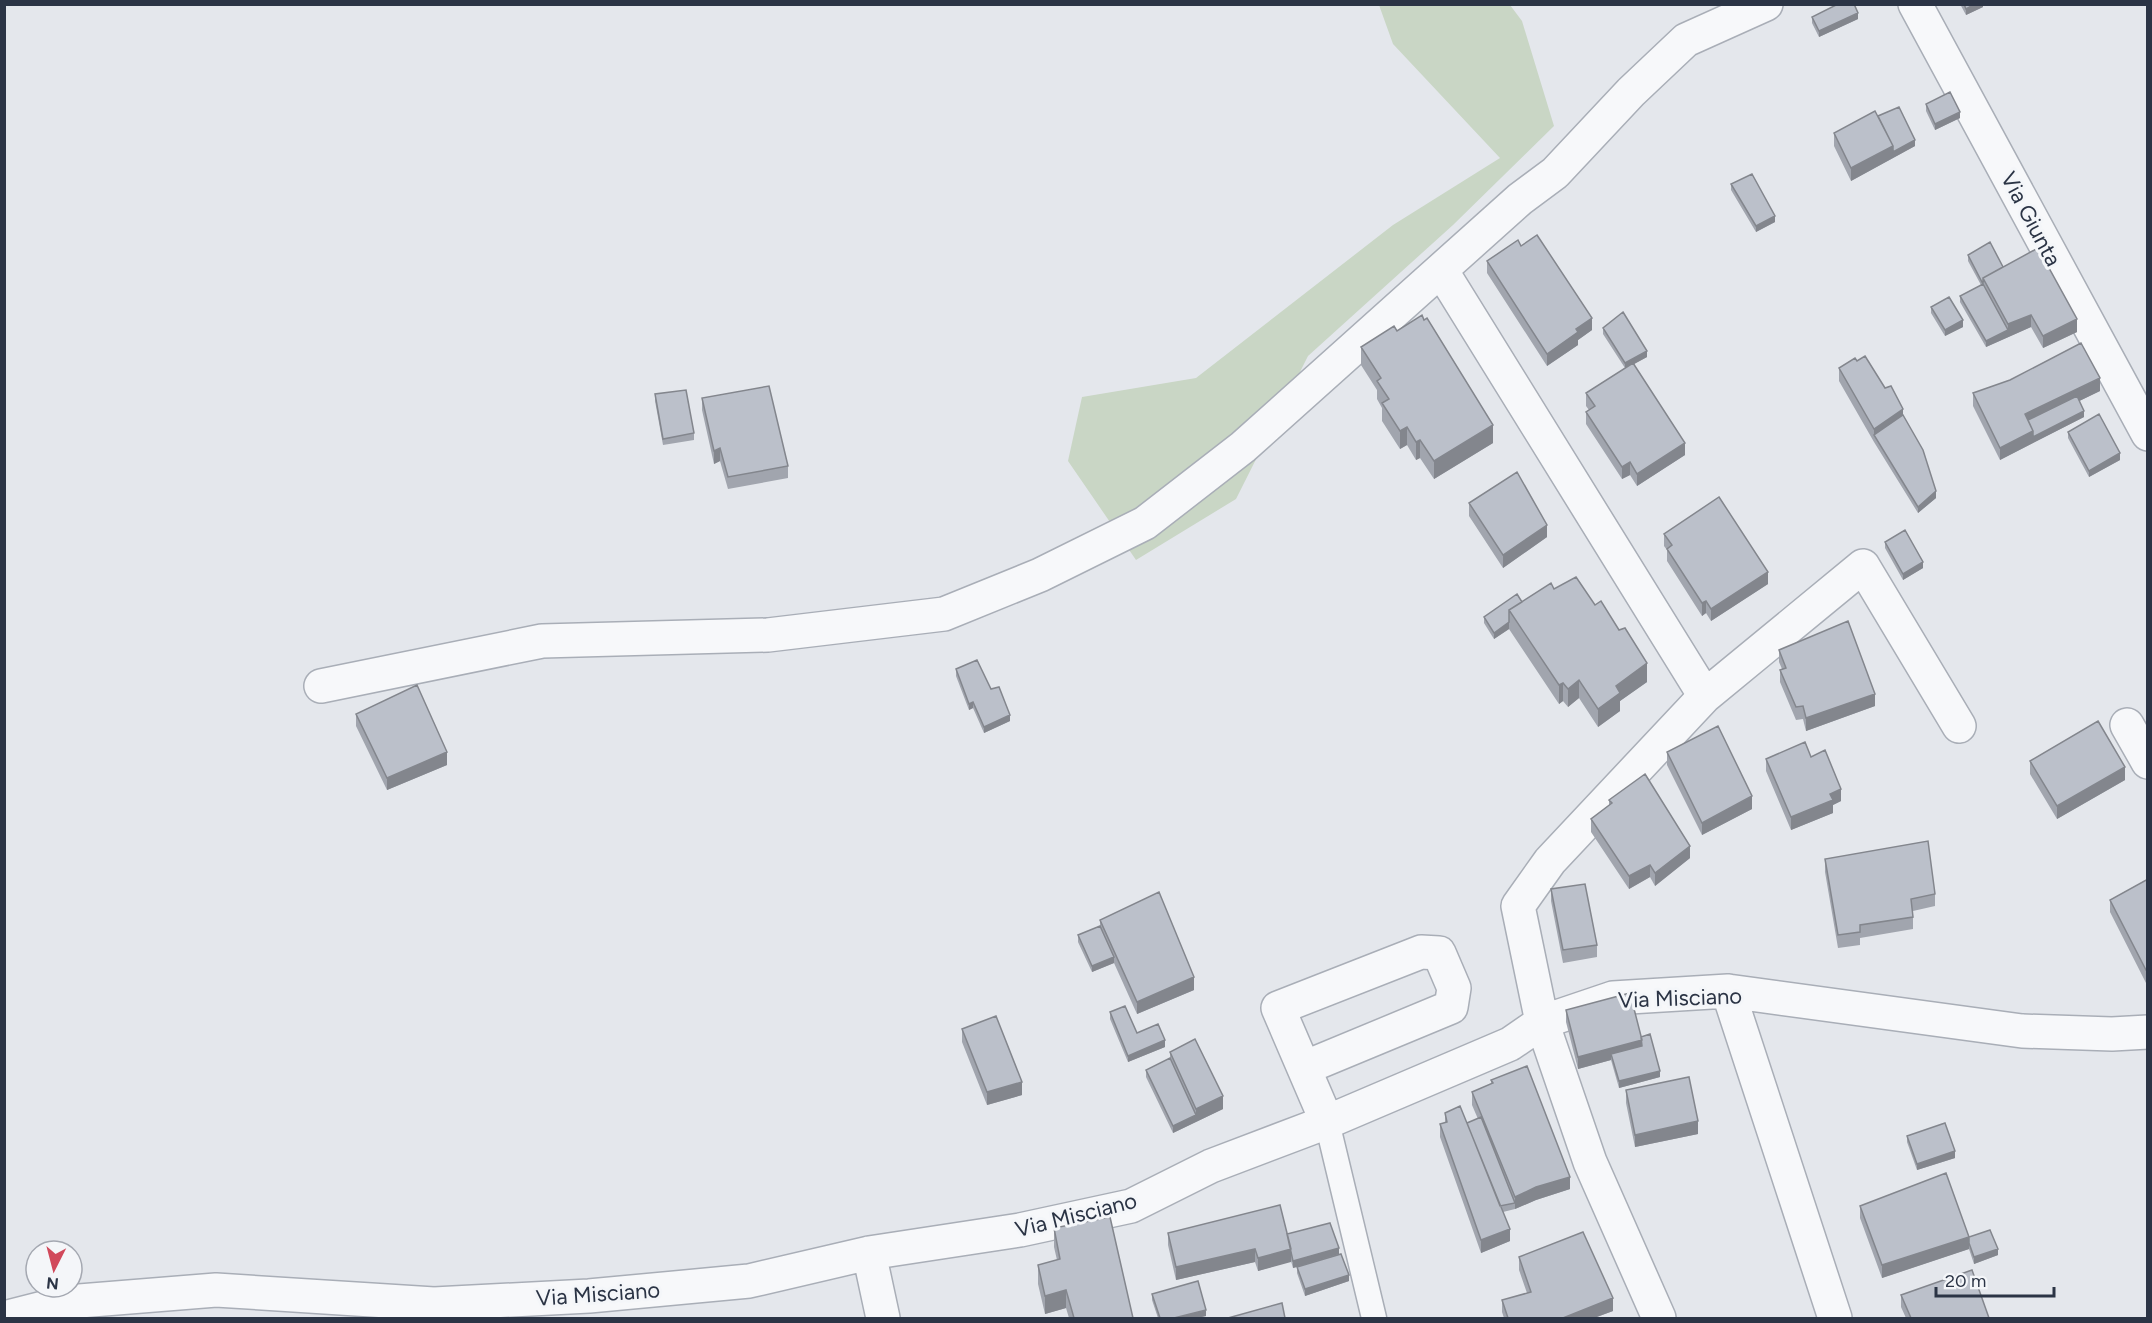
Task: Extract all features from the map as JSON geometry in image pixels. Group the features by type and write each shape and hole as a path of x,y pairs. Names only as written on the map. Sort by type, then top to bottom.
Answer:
{"street":[{"path":"321,686 542,641 768,635 944,614 1040,574 1145,523 1243,447 1520,200 1555,173 1631,92 1686,40 1766,4"},
{"name":"Via Giunta","path":"1915,4 2148,434"},
{"path":"1441,270 1705,696"},
{"path":"1659,1318 1590,1162 1542,1022 1518,906 1550,861 1705,696 1863,566 1959,726"},
{"path":"2127,725 2148,762"},
{"path":"1304,1068 1451,1007 1454,988 1439,953 1421,952 1278,1008 1327,1122"},
{"path":"1728,991 1835,1318"},
{"name":"Via Misciano","path":"4,1318 67,1302 216,1290 434,1304 589,1296 749,1281 869,1253 1020,1230 1131,1206 1211,1166 1327,1122 1510,1044 1542,1022 1613,999 1728,991 2022,1032 2112,1034 2148,1032"},
{"path":"869,1253 883,1318"}],"lane":[{"path":"1327,1122 1374,1318"}],"green space":[{"path":"1379,5 1510,5 1522,21 1554,126 1453,225 1308,356 1236,499 1136,560 1068,461 1082,397 1196,378 1393,225 1500,158 1393,44"}],"building":[{"path":"1838,4 1854,4 1858,13 1819,31 1812,17"},
{"path":"1964,4 1975,4 1966,9"},
{"path":"1950,92 1960,112 1935,124 1926,104"},
{"path":"1899,107 1915,140 1893,152 1893,146 1878,116"},
{"path":"1875,111 1893,146 1851,168 1834,133"},
{"path":"1752,174 1775,216 1756,226 1731,184"},
{"path":"1537,235 1592,318 1576,329 1578,332 1547,354 1487,261 1518,240 1521,246"},
{"path":"1990,242 2003,267 1983,278 1983,284 1968,255"},
{"path":"2038,248 2077,319 2043,336 2031,315 2008,324 1983,278"},
{"path":"1983,284 2008,330 1986,341 1960,296"},
{"path":"1949,297 1963,320 1945,330 1931,307"},
{"path":"1623,312 1647,351 1625,363 1603,328"},
{"path":"1422,315 1424,320 1427,318 1493,425 1434,461 1420,440 1416,442 1407,427 1400,431 1382,403 1389,399 1377,381 1381,378 1361,347 1394,326 1397,331"},
{"path":"2081,343 2100,378 2025,414 2033,431 2000,448 1973,393 2010,380"},
{"path":"1865,356 1885,388 1891,386 1903,409 1874,429 1839,368 1855,358 1857,361"},
{"path":"1633,363 1685,443 1637,474 1630,462 1622,467 1586,412 1595,406 1586,393"},
{"path":"769,386 788,466 728,477 720,448 714,451 702,398"},
{"path":"686,390 694,433 663,439 655,394"},
{"path":"2077,396 2084,411 2033,437 2028,420"},
{"path":"2099,414 2120,453 2089,471 2068,432"},
{"path":"1903,415 1923,450 1936,491 1918,507 1874,435"},
{"path":"1517,472 1547,525 1503,555 1469,503"},
{"path":"1719,497 1768,572 1711,609 1706,601 1702,603 1667,549 1672,545 1664,534"},
{"path":"1905,530 1923,562 1903,574 1885,542"},
{"path":"1576,577 1595,605 1601,601 1619,630 1625,628 1647,663 1616,686 1620,693 1598,709 1579,680 1568,689 1563,683 1559,685 1509,610 1551,583 1554,589"},
{"path":"1517,594 1522,602 1509,610 1509,622 1494,633 1484,617"},
{"path":"1848,621 1875,694 1806,718 1803,706 1796,707 1780,670 1786,668 1779,650"},
{"path":"977,660 991,689 999,687 1010,715 984,727 973,702 969,704 956,669"},
{"path":"417,685 447,752 387,778 356,714"},
{"path":"2098,721 2125,767 2057,806 2030,761"},
{"path":"1718,726 1752,796 1702,823 1667,752"},
{"path":"1805,742 1811,757 1825,750 1841,789 1830,794 1833,800 1791,817 1766,759"},
{"path":"1645,774 1690,846 1655,873 1650,865 1629,876 1591,819 1612,803 1609,800"},
{"path":"1928,841 1935,894 1911,899 1913,917 1860,925 1860,932 1838,935 1825,859"},
{"path":"2148,879 2148,969 2146,970 2110,900"},
{"path":"1585,884 1597,945 1563,950 1551,889"},
{"path":"1159,892 1194,977 1137,1002 1100,920"},
{"path":"1100,926 1114,957 1092,966 1078,935"},
{"path":"1630,993 1642,1040 1578,1057 1566,1010"},
{"path":"1125,1006 1137,1033 1158,1024 1165,1040 1128,1056 1110,1012"},
{"path":"996,1016 1022,1082 987,1092 962,1029"},
{"path":"1650,1034 1660,1071 1619,1081 1611,1054 1642,1046 1641,1037"},
{"path":"1195,1039 1223,1096 1196,1109 1170,1052"},
{"path":"1170,1058 1196,1115 1173,1126 1146,1070"},
{"path":"1527,1066 1570,1177 1536,1187 1515,1197 1472,1092 1493,1083 1491,1080"},
{"path":"1689,1077 1698,1121 1635,1135 1626,1090"},
{"path":"1460,1106 1510,1229 1481,1240 1440,1124 1447,1122 1445,1113"},
{"path":"1481,1117 1515,1203 1500,1206 1467,1123"},
{"path":"1945,1123 1955,1151 1917,1164 1907,1136"},
{"path":"1946,1173 1969,1237 1882,1265 1860,1206"},
{"path":"1280,1205 1291,1249 1258,1258 1255,1249 1176,1267 1168,1233"},
{"path":"1110,1217 1133,1318 1074,1318 1066,1290 1045,1296 1038,1265 1060,1259 1054,1228"},
{"path":"1330,1223 1339,1248 1293,1261 1287,1234"},
{"path":"1990,1230 1998,1249 1974,1257 1969,1237"},
{"path":"1583,1232 1613,1298 1563,1318 1508,1318 1502,1300 1531,1292 1519,1257"},
{"path":"1341,1254 1349,1275 1305,1289 1297,1267"},
{"path":"1972,1270 1989,1318 1911,1318 1901,1295"},
{"path":"1198,1281 1206,1310 1174,1318 1160,1318 1152,1294"},
{"path":"1282,1303 1285,1318 1228,1318"}]}
